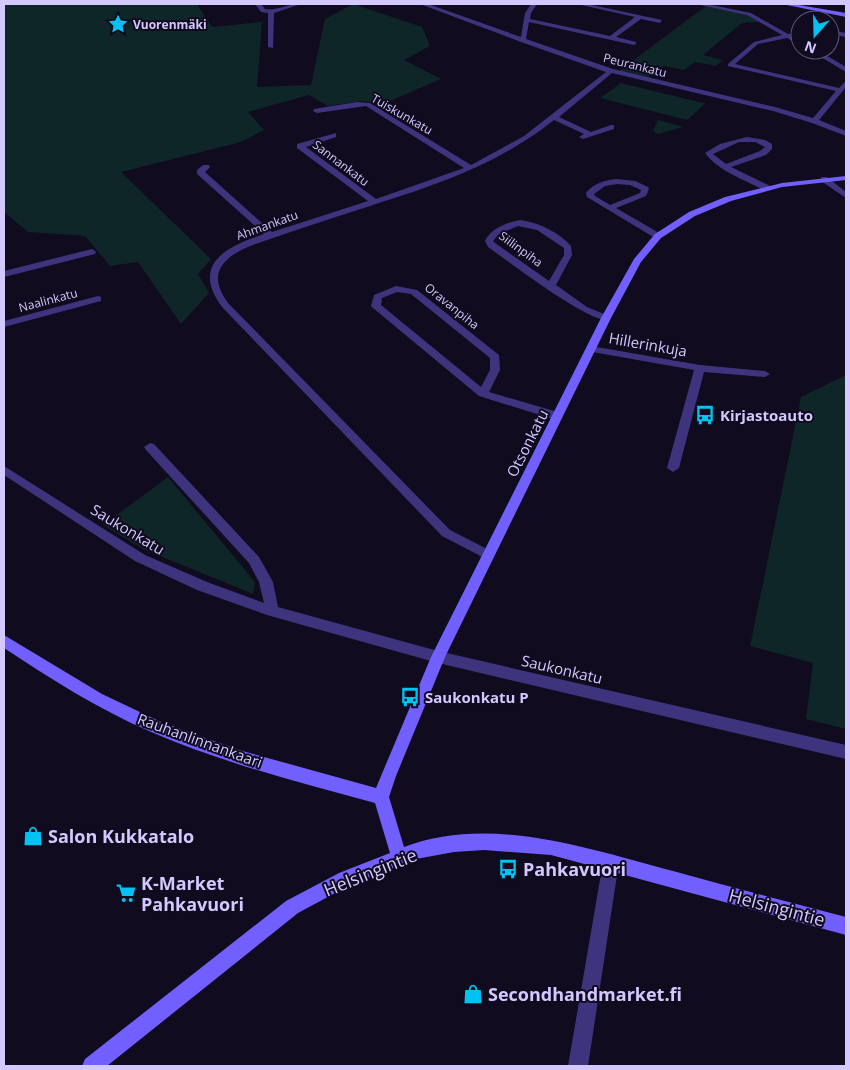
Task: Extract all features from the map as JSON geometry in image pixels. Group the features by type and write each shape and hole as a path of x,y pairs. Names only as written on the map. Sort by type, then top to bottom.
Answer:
{"street":[{"path":"258,4 263,11 270,12 298,4"},
{"name":"Peurankatu","path":"422,4 611,71 775,109 815,121 846,134"},
{"path":"434,8 442,4"},
{"path":"523,41 530,8 534,4"},
{"path":"580,4 660,21"},
{"path":"699,4 749,14 788,36"},
{"path":"785,4 846,15"},
{"path":"270,12 271,47"},
{"path":"611,38 641,16"},
{"path":"528,20 634,43"},
{"path":"788,36 756,43 730,65 840,90"},
{"path":"829,60 846,70"},
{"name":"Ahmankatu","path":"488,555 446,534 218,296 213,287 212,279 220,262 235,251 271,236 470,168 504,152 611,71"},
{"path":"815,121 846,83"},
{"name":"Tuiskunkatu","path":"317,111 368,104 470,168"},
{"path":"552,117 567,122 591,135"},
{"path":"581,138 611,127"},
{"name":"Sannankatu","path":"333,135 300,146 373,202"},
{"path":"726,166 763,153 768,149 769,146 759,140 743,139 709,153 712,158 726,166 767,188"},
{"path":"206,167 200,172 271,236"},
{"name":"Otsonkatu","path":"381,797 438,657 606,318 637,261 658,236 700,210 728,199 767,188 824,179 846,178"},
{"path":"824,179 846,196"},
{"path":"610,208 638,198 645,189 629,181 613,182 590,193 592,197 610,208 658,236"},
{"name":"Siilinpiha","path":"551,286 568,254 568,248 564,243 536,227 522,223 497,231 491,236 489,242 491,245 584,309 606,318"},
{"path":"4,274 92,252"},
{"name":"Oravanpiha","path":"483,394 495,370 496,357 414,292 396,289 377,297 376,306 483,394 558,416"},
{"name":"Naalinkatu","path":"4,324 98,299"},
{"name":"Hillerinkuja","path":"591,349 700,368 765,374"},
{"name":"Hillerinkuja","path":"673,468 700,368"},
{"path":"150,446 254,560 266,582 272,611"},
{"name":"Saukonkatu","path":"4,470 140,558 202,586 272,611 438,657 846,752"},
{"name":"Rauhanlinnankaari","path":"4,641 76,688 157,728 251,760 381,797"},
{"path":"381,797 400,857"},
{"name":"Helsingintie","path":"92,1066 292,907 345,879 416,851 454,844 484,842 551,846 846,926"},
{"path":"578,1066 611,862"}],"green space":[{"path":"4,4 197,4 212,27 262,22 257,87 311,85 325,19 353,4 422,27 430,46 404,60 441,79 383,104 361,101 328,106 309,95 248,112 264,130 241,142 121,172 211,259 198,274 209,293 181,324 138,262 110,266 85,236 28,232 4,212"},
{"path":"706,6 745,14 759,22 742,23 703,55 723,60 716,66 695,62 684,70 663,66 648,77 619,71"},
{"path":"621,83 706,103 687,120 600,98"},
{"path":"658,120 683,127 658,134 653,131"},
{"path":"846,375 846,729 806,719 813,663 750,646 801,397"},
{"path":"168,477 255,582 253,594 143,549 103,525"}],"place":[{"name":"Vuorenmäki","path":"118,24"},
{"name":"Kirjastoauto","path":"705,415"},
{"name":"Saukonkatu P","path":"410,697"},
{"name":"Salon Kukkatalo","path":"33,836"},
{"name":"Pahkavuori","path":"508,869"},
{"name":"K-Market Pahkavuori","path":"126,893"},
{"name":"Secondhandmarket.fi","path":"473,994"}]}
